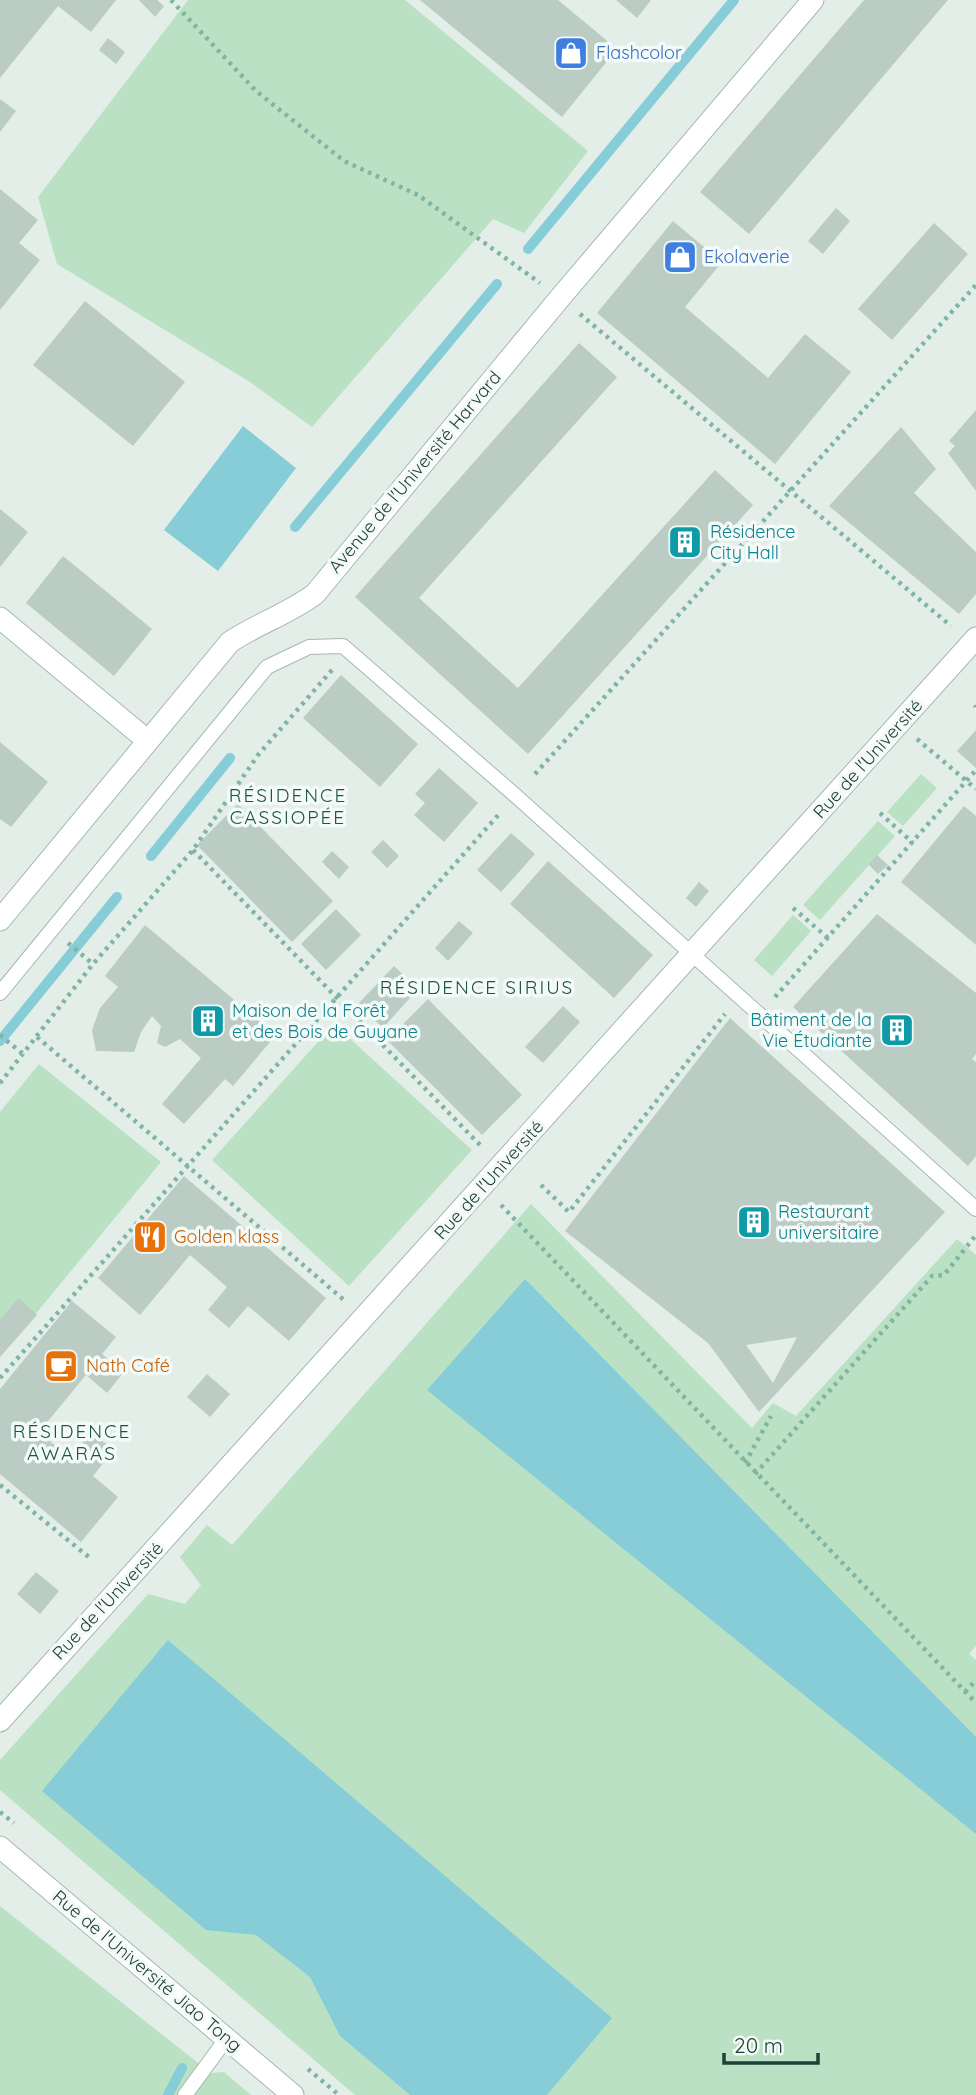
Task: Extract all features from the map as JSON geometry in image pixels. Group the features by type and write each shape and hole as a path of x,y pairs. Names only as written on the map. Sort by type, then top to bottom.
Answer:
{"street":[{"name":"Avenue de l'Université Harvard","path":"0,920 230,642 253,626 289,612 315,594 559,299 813,0"},
{"path":"0,618 148,741"},
{"name":"Rue de l'Université","path":"0,1721 692,954 967,634"},
{"name":"Rue de l'Université Jiao Tong","path":"0,1847 293,2095"}],"lane":[{"path":"0,993 267,667 309,647 343,646 976,1209"},
{"path":"186,2095 227,2038"}],"path":[{"path":"171,0 256,91 344,160 418,195 536,281"},
{"path":"535,774 976,285"},
{"path":"559,299 967,634"},
{"path":"0,1083 93,964 193,850 258,755 338,663"},
{"path":"911,734 976,789"},
{"path":"773,999 976,770"},
{"path":"0,1378 500,813"},
{"path":"880,813 913,843"},
{"path":"193,850 501,1166"},
{"path":"793,908 828,938"},
{"path":"62,937 93,964"},
{"path":"541,1185 569,1212 729,1007"},
{"path":"0,1035 23,1055"},
{"path":"37,1037 188,1163 344,1300"},
{"path":"482,1188 517,1220 755,1474 976,1703"},
{"path":"755,1474 932,1276 944,1275 976,1235"},
{"path":"745,1463 771,1416"},
{"path":"0,1485 90,1558"},
{"path":"965,1692 976,1680"}],"green space":[{"path":"188,0 405,0 588,151 524,233 493,219 312,427 250,382 57,264 38,197"},
{"path":"921,774 937,788 903,826 887,812"},
{"path":"878,821 895,836 820,920 803,905"},
{"path":"793,915 811,931 772,976 754,960"},
{"path":"334,1024 472,1150 349,1286 212,1160"},
{"path":"39,1064 161,1162 0,1357 0,1112"},
{"path":"531,1204 752,1428 773,1403 796,1416 957,1239 976,1255 976,1646 969,1654 976,1660 976,2095 355,2095 0,1790 0,1760 148,1594 185,1604 201,1585 180,1557 207,1525 232,1545"},
{"path":"0,1906 210,2073 224,2072 251,2095 0,2095"}],"water":[{"path":"243,426 296,468 218,571 164,530"},
{"path":"525,1279 976,1737 976,1834 427,1390"},
{"path":"168,1640 612,2018 547,2095 410,2095 340,2036 310,1977 256,1935 206,1930 42,1791"}],"building":[{"path":"0,0 116,0 91,32 58,6 0,78"},
{"path":"139,0 157,0 164,6 155,17"},
{"path":"420,0 558,0 617,49 562,117"},
{"path":"616,0 651,0 637,18"},
{"path":"864,0 948,0 749,234 700,192"},
{"path":"108,38 125,52 116,64 99,50"},
{"path":"0,99 16,111 0,132"},
{"path":"0,189 38,220 19,243 40,260 0,310"},
{"path":"836,208 850,221 823,254 808,241"},
{"path":"673,221 722,262 685,307 768,378 805,334 851,372 775,464 597,313"},
{"path":"934,223 968,254 892,340 858,309"},
{"path":"85,301 185,382 133,446 33,365"},
{"name":"Résidence City Hall","path":"579,343 617,377 419,598 518,688 715,470 753,505 528,754 355,597"},
{"path":"976,410 976,491 948,453 955,446 949,441"},
{"path":"901,427 936,469 914,493 976,552 976,594 959,614 829,506"},
{"path":"0,509 28,532 0,567"},
{"path":"63,556 152,629 114,676 26,603"},
{"path":"341,675 418,744 380,787 303,718"},
{"path":"976,730 976,768 957,751"},
{"path":"0,742 48,782 11,827 0,819"},
{"path":"439,768 478,803 444,842 414,815 425,803 415,794"},
{"path":"238,804 333,901 292,942 197,845"},
{"path":"964,806 976,816 976,945 901,882"},
{"path":"511,833 535,854 501,892 477,870"},
{"path":"383,840 399,856 387,868 371,852"},
{"path":"332,851 349,867 339,879 322,862"},
{"path":"877,855 888,865 878,874 868,864"},
{"path":"548,861 653,955 614,998 510,904"},
{"path":"699,882 709,891 696,907 686,898"},
{"path":"336,909 361,935 326,970 301,944"},
{"name":"Bâtiment de la Vie Étudiante","path":"877,914 976,993 976,1054 972,1059 976,1062 976,1156 968,1166 793,1007"},
{"path":"459,921 473,933 448,961 435,948"},
{"name":"Maison de la Forêt et des Bois de Guyane","path":"145,925 276,1035 233,1086 225,1079 184,1124 162,1104 201,1058 180,1039 165,1047 157,1043 161,1026 152,1016 141,1032 134,1052 96,1051 92,1030 100,1008 118,987 105,976"},
{"path":"394,966 418,989 383,1028 358,1004"},
{"path":"428,999 522,1095 482,1135 387,1040"},
{"path":"563,1006 580,1022 543,1063 525,1047"},
{"name":"Restaurant universitaire","path":"730,1018 945,1212 759,1412 708,1343 565,1231","holes":["797,1337 773,1383 746,1345"]},
{"path":"184,1176 326,1298 289,1341 248,1306 229,1328 208,1310 227,1287 190,1255 140,1315 98,1278"},
{"path":"19,1298 37,1315 0,1357 0,1320"},
{"path":"72,1301 116,1337 102,1354 124,1372 107,1393 86,1375 39,1432 70,1458 91,1432 114,1450 93,1476 118,1497 81,1542 0,1474 0,1389"},
{"path":"207,1374 230,1394 210,1417 187,1397"},
{"path":"36,1572 59,1591 40,1614 17,1594"}],"waterway":[{"path":"528,249 734,0"},
{"path":"295,527 497,284"},
{"path":"151,856 230,758"},
{"path":"0,1041 117,897"},
{"path":"168,2095 182,2068"}],"place":[{"name":"Flashcolor","path":"571,53"},
{"name":"Ekolaverie","path":"680,257"},
{"name":"Résidence City Hall","path":"685,542"},
{"name":"Maison de la Forêt et des Bois de Guyane","path":"208,1021"},
{"name":"Bâtiment de la Vie Étudiante","path":"897,1030"},
{"name":"Restaurant universitaire","path":"754,1222"},
{"name":"Golden klass","path":"150,1237"},
{"name":"Nath Café","path":"61,1366"}],"district":[{"name":"RÉSIDENCE CASSIOPÉE","path":"288,806"},
{"name":"RÉSIDENCE SIRIUS","path":"477,987"},
{"name":"RÉSIDENCE AWARAS","path":"72,1442"}]}
